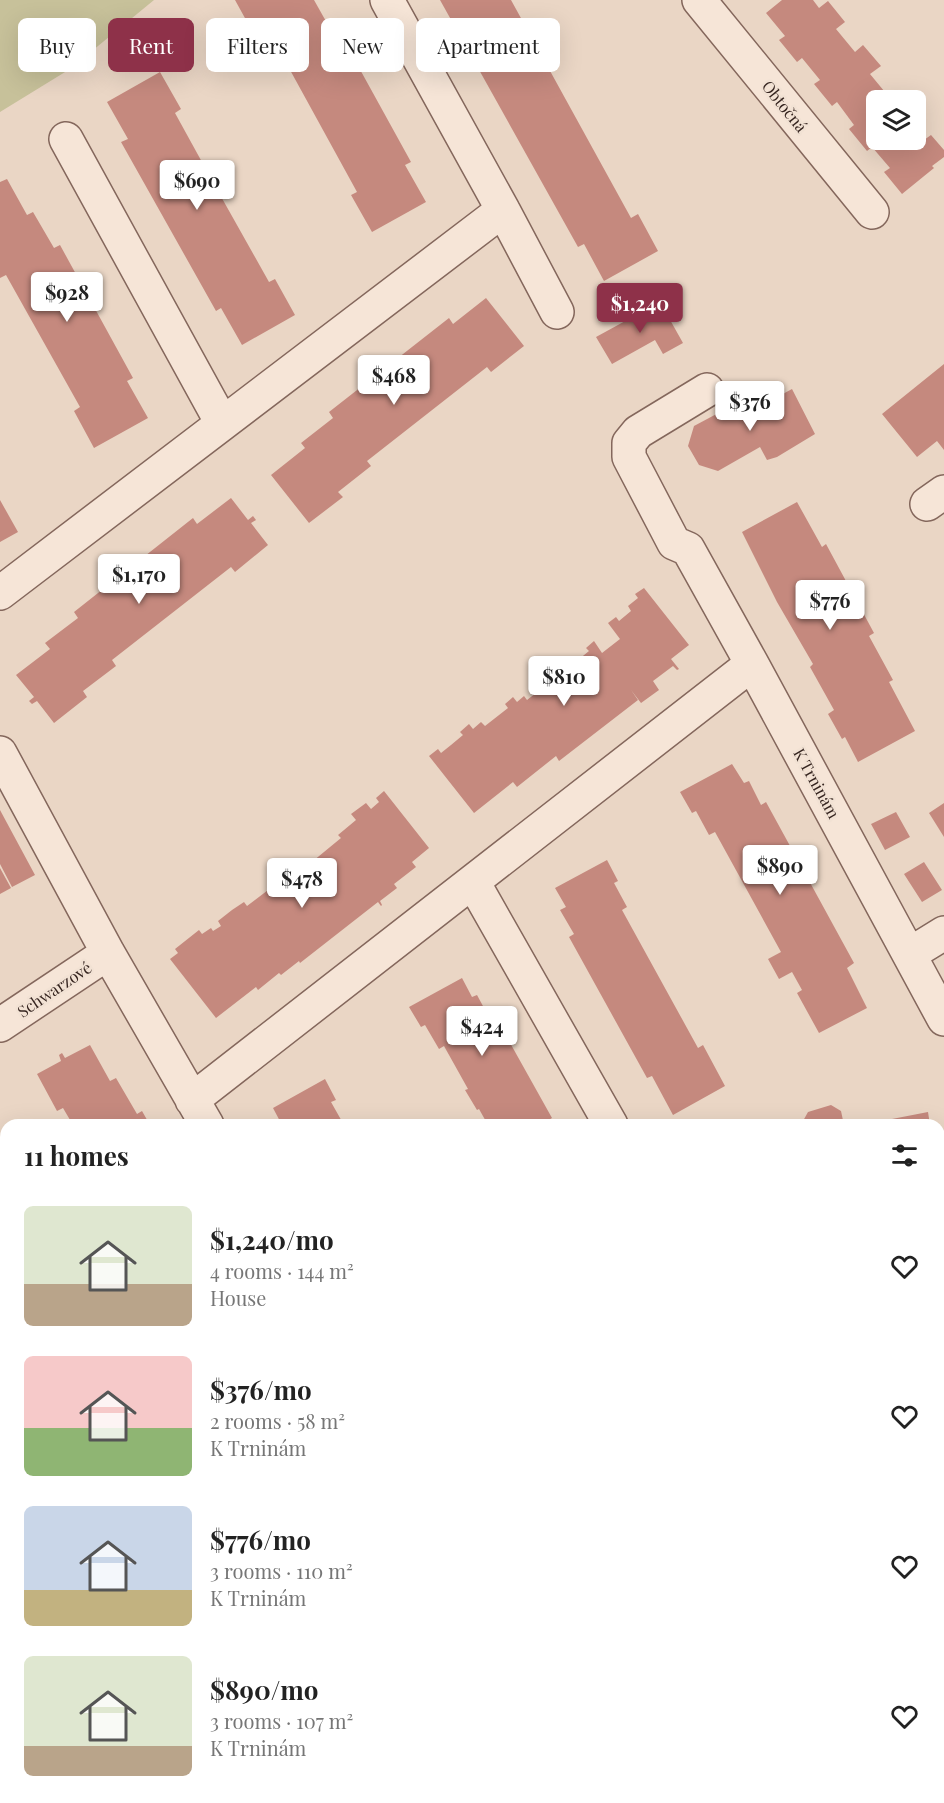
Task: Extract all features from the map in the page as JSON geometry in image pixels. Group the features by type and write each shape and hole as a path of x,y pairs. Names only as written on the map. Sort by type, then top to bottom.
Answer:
{"street":[{"path":"387,0 557,312"},
{"name":"Obtočná","path":"699,0 872,212"},
{"path":"66,139 222,423"},
{"path":"0,593 503,210"},
{"name":"K Trninám","path":"706,390 638,432 629,443 629,457 674,543 688,549 944,1018"},
{"path":"0,753 108,952 200,1112 472,882 752,664"},
{"path":"472,882 608,1119"},
{"path":"910,954 944,933"},
{"name":"Schwarzové","path":"0,1025 108,952"}],"shaded area":[{"path":"0,0 154,0 132,18 108,18 108,38 96,48 96,18 18,18 18,72 65,72 0,112"}],"building":[{"path":"235,0 314,0 324,18 321,18 321,72 362,72 411,162 405,165 426,202 372,232 351,195 357,192 291,72 309,72 309,18 245,18"},
{"path":"440,0 511,0 521,18 450,18"},
{"path":"782,0 813,0 819,8 828,1 845,22 836,29 855,52 863,45 881,66 870,74 883,90 866,90 866,150 849,129 854,125 837,102 832,106 814,84 820,80 802,58 797,62 779,40 785,36 766,13"},
{"path":"160,72 181,109 175,113 219,193 269,282 275,279 295,315 242,345 221,308 216,311 121,142 128,139 107,102"},
{"path":"480,72 551,72 631,218 638,214 658,251 604,281 584,244 578,247"},
{"path":"931,135 944,150 944,157 932,166 934,168 902,194 884,172 890,168 875,150 926,150 926,139"},
{"path":"7,179 27,215 33,212 54,248 60,245 133,378 127,381 148,418 94,448 74,411 80,407 6,275 0,278 0,182"},
{"path":"486,298 524,346 491,372 487,367 367,461 371,466 338,492 343,497 309,523 271,475 305,448 301,443 333,418 329,412 449,318 453,324"},
{"path":"660,302 683,343 663,354 655,340 612,364 596,337"},
{"path":"944,364 944,450 937,441 917,457 882,414"},
{"path":"792,389 815,434 777,457 767,460 760,447 718,471 699,465 688,446 694,426 739,402 746,414"},
{"path":"231,498 248,520 253,516 256,520 251,523 268,545 235,572 231,567 112,660 116,666 83,691 87,697 54,723 37,701 32,704 29,701 34,697 16,675 50,649 45,643 78,618 74,612 193,518 197,524"},
{"path":"0,500 18,532 0,542"},
{"path":"797,502 822,547 826,544 874,633 869,636 893,680 889,682 915,731 858,762 845,737 842,739 828,714 834,710 810,667 813,664 777,602 742,532"},
{"path":"644,588 689,645 671,659 679,669 673,666 653,681 659,690 641,703 631,690 638,700 559,761 556,756 517,787 513,782 474,813 429,756 438,749 441,753 451,745 463,735 460,732 469,724 473,729 481,722 485,726 508,708 505,704 513,697 517,702 524,696 527,700 549,683 546,678 564,665 567,669 589,651 586,648 594,641 602,653 620,639 608,623 616,617 619,621 631,611 628,606 638,598 635,594"},
{"path":"732,764 744,783 749,781 761,805 766,802 854,963 847,968 867,1008 819,1033 797,993 802,990 792,972 779,979 768,959 781,952 715,832 709,835 696,811 692,813 680,792"},
{"path":"384,791 429,848 412,862 416,867 394,884 397,888 380,901 381,906 378,902 300,963 299,961 281,975 279,973 258,990 256,987 216,1018 170,959 178,953 175,949 199,930 202,934 211,928 213,931 221,926 218,921 232,910 244,902 247,906 293,871 296,875 341,838 338,835 356,820 351,814 366,803 371,809 379,802 376,798"},
{"path":"944,803 944,837 929,813"},
{"path":"0,810 35,875 12,887 0,864"},
{"path":"896,812 910,837 885,850 871,824"},
{"path":"607,860 618,881 614,883 627,907 622,910 698,1048 703,1045 725,1086 673,1115 652,1076 647,1078 569,937 574,934 560,910 566,907 555,888"},
{"path":"924,862 942,890 922,902 904,874"},
{"path":"0,868 11,888 0,894"},
{"path":"462,978 472,997 477,995 490,1019 495,1016 552,1118 485,1119 465,1090 468,1089 444,1046 439,1049 425,1025 421,1027 409,1007"},
{"path":"90,1045 110,1081 116,1078 137,1114 142,1111 147,1119 69,1119 63,1108 57,1111 37,1074 61,1061 59,1055 62,1053 65,1058"},
{"path":"325,1079 336,1100 331,1102 341,1119 279,1119 273,1108"},
{"path":"831,1105 841,1111 843,1119 804,1119 808,1112"},
{"path":"928,1112 929,1119 892,1119"}]}
